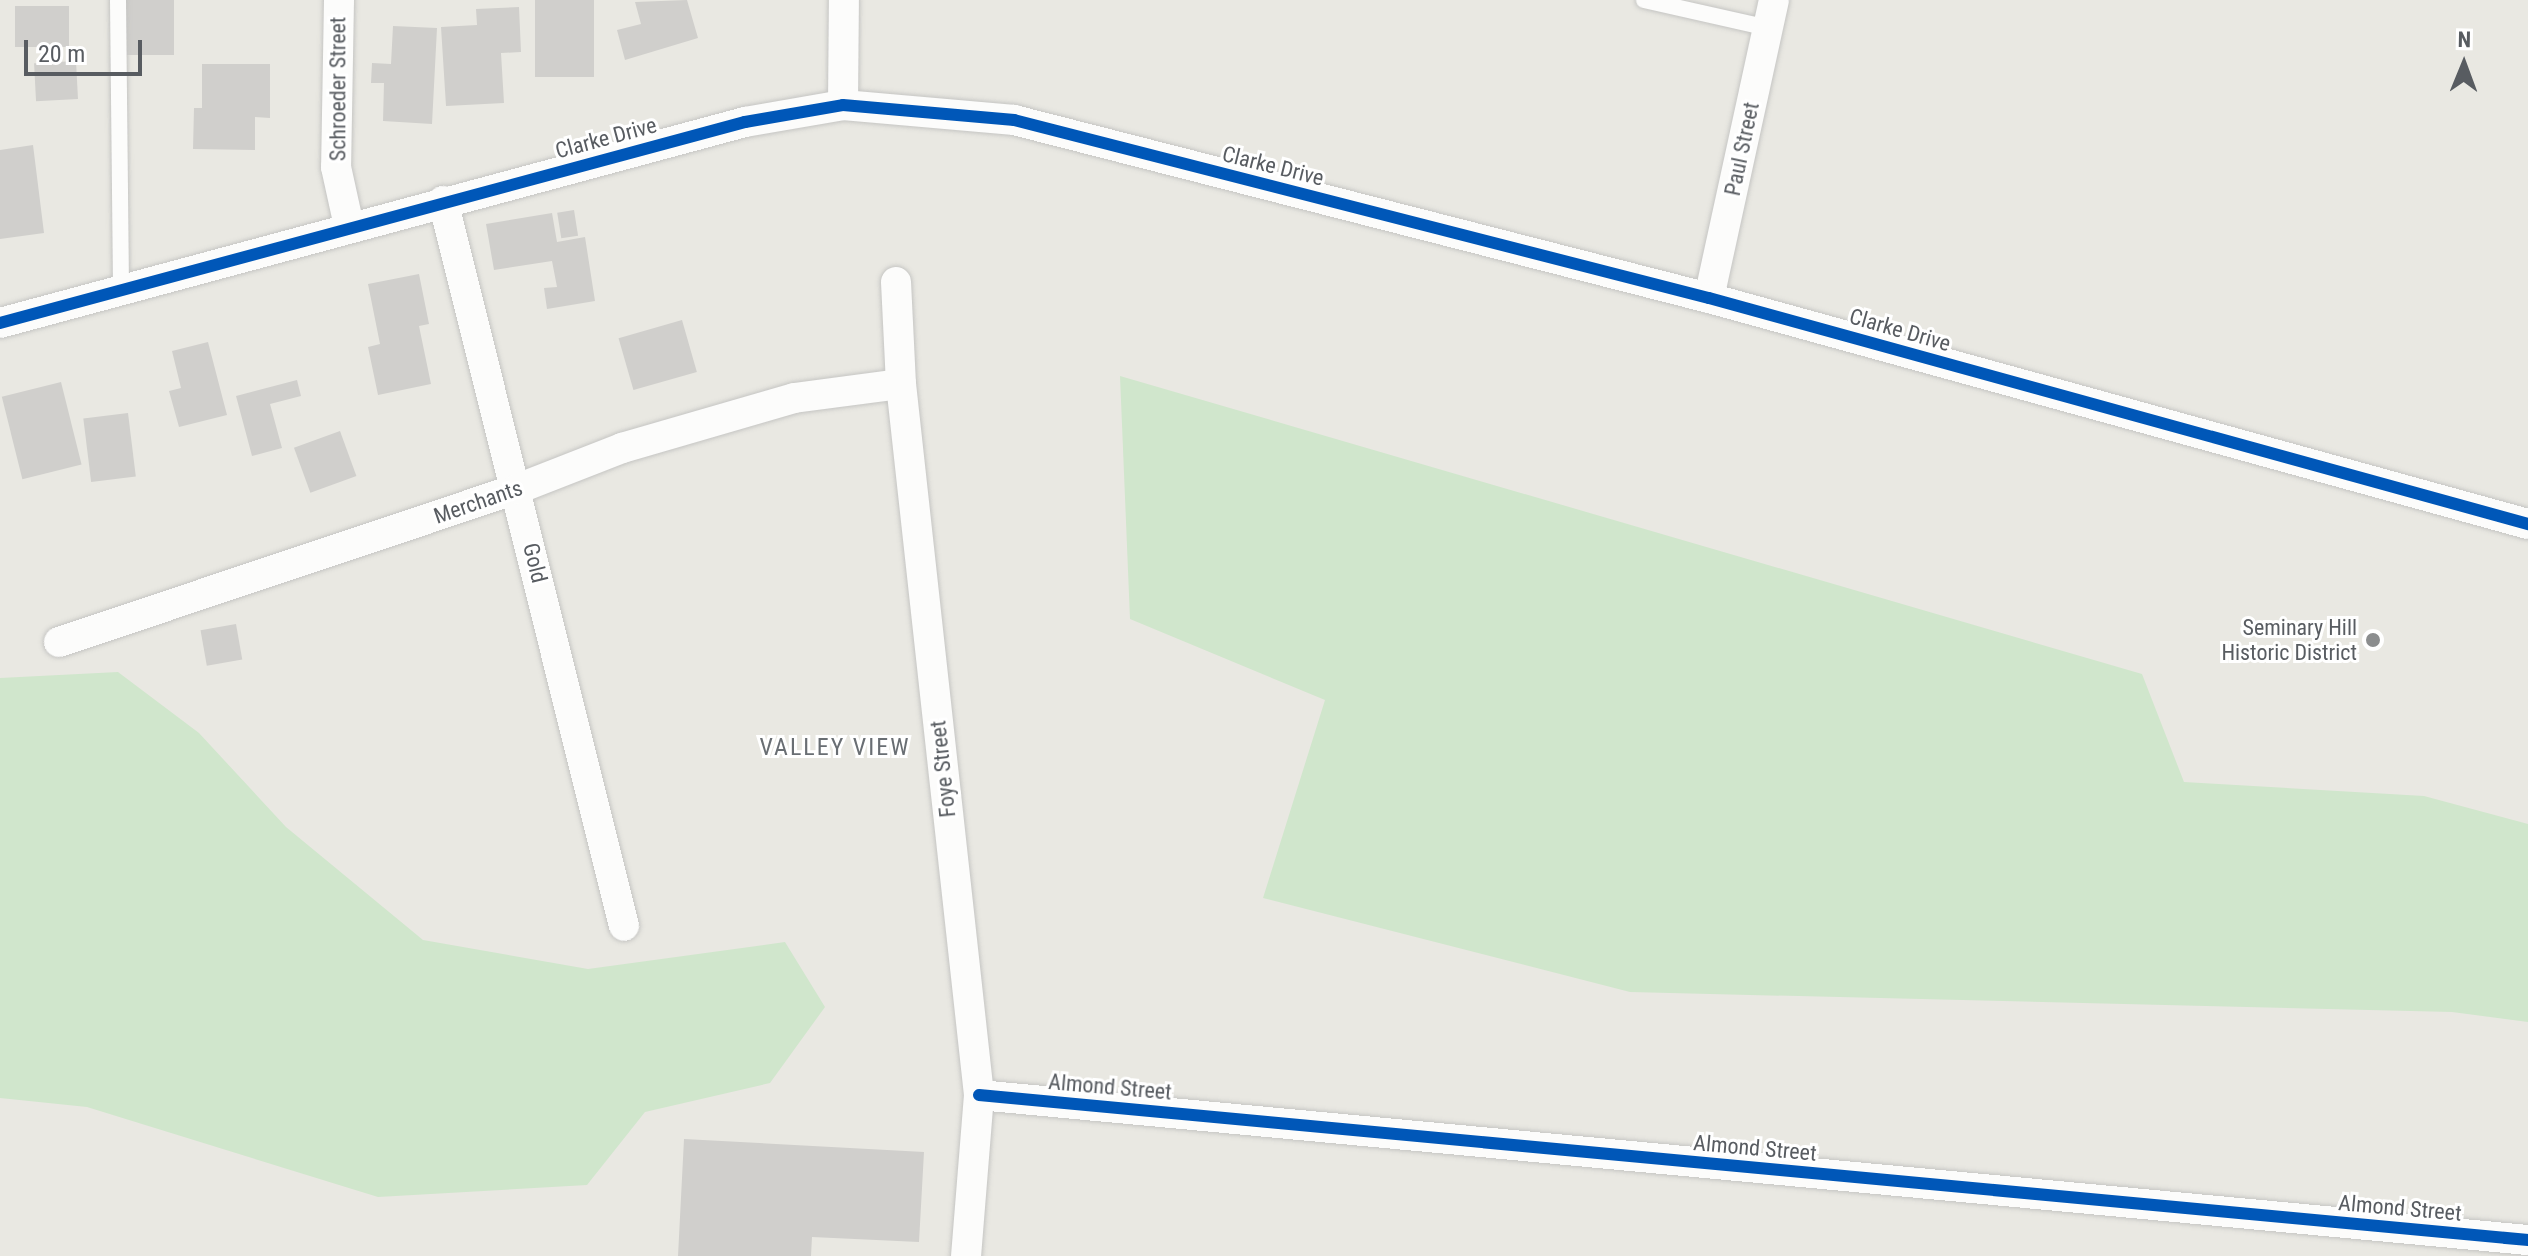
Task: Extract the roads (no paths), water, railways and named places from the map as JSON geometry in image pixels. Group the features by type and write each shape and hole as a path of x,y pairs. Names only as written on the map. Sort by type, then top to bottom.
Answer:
{"street":[{"name":"Schroeder Street","path":"339,0 336,167 349,226"},
{"path":"843,105 844,0"},
{"name":"Paul Street","path":"1709,298 1771,14"},
{"name":"Clarke Drive","path":"0,323 349,226 745,122 843,105 1014,120 1709,298 2528,524"},
{"name":"Gold","path":"443,201 624,926"},
{"name":"Foye Street","path":"896,282 901,384 979,1095 966,1256"},
{"name":"Merchants","path":"59,642 517,489 622,448 794,398 901,384"},
{"name":"Almond Street","path":"979,1095 2528,1240"}],"lane":[{"path":"118,0 121,289"},
{"path":"1644,0 1771,14"}],"place":[{"name":"Seminary Hill Historic District","path":"2373,640"}],"district":[{"name":"VALLEY VIEW","path":"835,748"}]}
